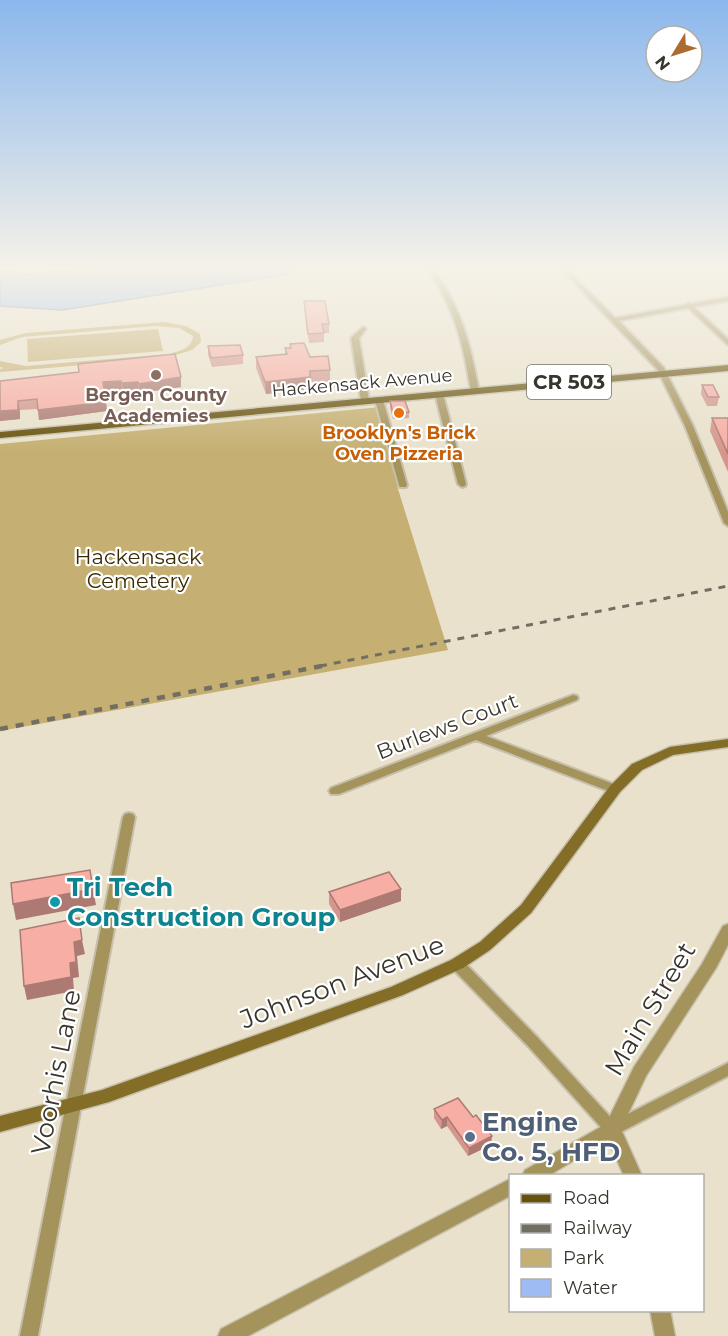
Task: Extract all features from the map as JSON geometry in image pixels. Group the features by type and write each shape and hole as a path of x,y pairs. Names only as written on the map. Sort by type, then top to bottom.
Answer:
{"main road":[{"name":"Hackensack Avenue","path":"0,435 728,368"},
{"name":"Johnson Avenue","path":"0,1124 74,1105 397,991 457,964 485,946 526,909 615,789 637,767 659,755 688,747 728,743"}],"street":[{"path":"463,328 476,391"},
{"path":"622,328 663,374 688,426 728,523"},
{"path":"713,328 728,343"},
{"path":"363,329 355,338 364,401"},
{"path":"439,394 462,484"},
{"path":"379,400 403,485"},
{"name":"Burlews Court","path":"335,791 573,698"},
{"path":"476,736 615,789"},
{"name":"Voorhis Lane","path":"29,1336 129,817"},
{"name":"Main Street","path":"612,1129 640,1072 708,968 728,930"},
{"path":"457,964 533,1042 612,1129 632,1174"},
{"path":"534,1174 612,1129 728,1069"},
{"path":"228,1336 509,1188"},
{"path":"660,1312 665,1336"}],"green space":[{"path":"84,328 127,328 22,337 0,345 0,340 26,333"},
{"path":"180,328 190,328 200,334 201,342 192,350 166,358 0,372 0,369 4,368 0,367 0,361 26,366 169,354 184,349 190,344 193,336"},
{"path":"158,329 163,351 28,362 27,339"},
{"name":"Hackensack Cemetery","path":"381,407 398,489 448,650 0,731 0,444"}],"building":[{"path":"307,328 323,328 324,333 308,334"},
{"path":"304,343 310,357 328,356 330,370 310,371 310,377 265,382 256,357 287,354 285,348 291,348 290,344"},
{"path":"240,345 243,355 211,358 208,346"},
{"path":"175,354 181,377 139,384 138,382 122,383 121,381 103,382 106,402 38,410 37,399 18,401 18,410 0,411 0,381 79,372 78,364"},
{"path":"702,385 713,385 719,397 708,397"},
{"path":"390,401 405,401 409,412 393,413"},
{"path":"712,418 728,418 728,454"},
{"path":"90,870 93,889 13,904 11,883"},
{"path":"389,872 401,889 340,910 329,892"},
{"path":"79,918 82,940 74,942 76,962 70,963 71,977 24,986 20,930"},
{"name":"Engine Co. 5, HFD","path":"458,1098 473,1117 476,1115 492,1136 469,1148 447,1117 442,1120 434,1109"}],"railway":[{"path":"320,666 728,586"},
{"path":"0,729 327,665"}],"place":[{"name":"Bergen County Academies","path":"156,375"},
{"name":"Brooklyn's Brick Oven Pizzeria","path":"399,413"},
{"name":"Tri Tech Construction Group","path":"55,902"},
{"name":"Engine Co. 5, HFD","path":"470,1137"}]}
